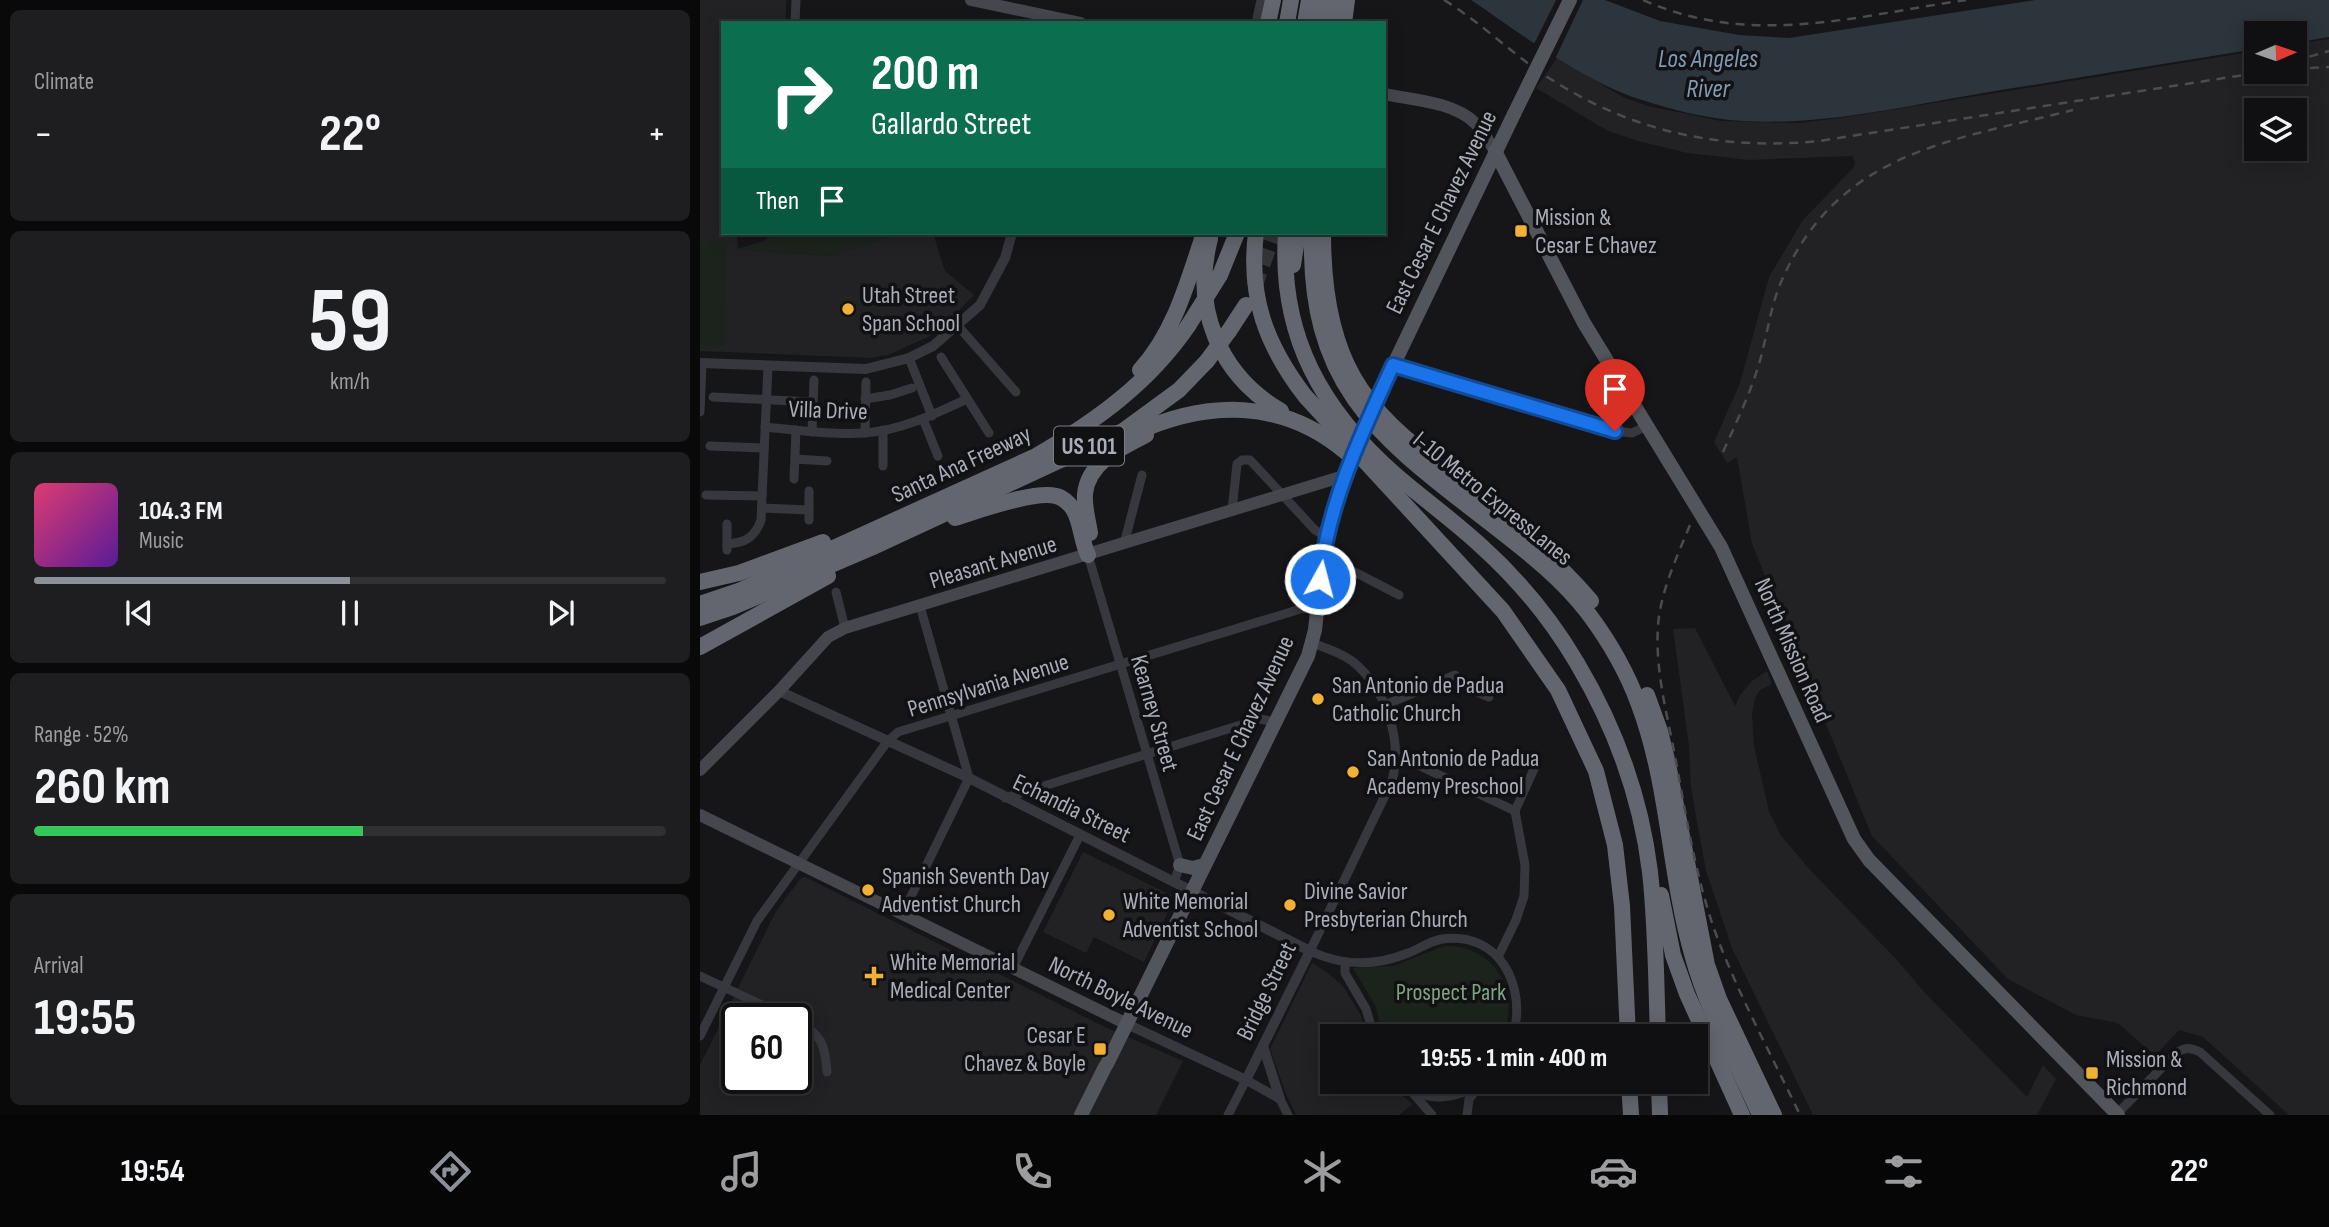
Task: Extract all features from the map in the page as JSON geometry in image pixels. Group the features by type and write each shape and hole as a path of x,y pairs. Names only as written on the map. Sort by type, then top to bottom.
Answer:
{"highway":[{"path":"1268,21 1273,0"},
{"path":"1287,21 1292,0"},
{"path":"1305,21 1309,0"},
{"path":"1319,21 1321,0"},
{"path":"1331,21 1334,0"},
{"path":"1344,21 1347,0"},
{"path":"1354,21 1356,0"},
{"path":"1075,433 1148,361 1182,300 1203,235"},
{"path":"1212,235 1205,287 1211,325 1221,351 1245,384 1264,401 1337,445 1406,506"},
{"name":"Santa Ana Freeway","path":"700,604 741,590 1036,456 1075,433 1119,402 1147,377 1176,344 1220,275 1236,235"},
{"path":"1256,235 1253,266 1258,303 1269,337 1285,370 1305,396 1503,611 1558,690 1596,771 1615,845 1622,906 1627,1024"},
{"path":"1286,235 1287,295 1296,334 1319,387 1345,424 1398,477 1499,563 1584,662 1625,740 1646,809 1673,956 1687,994 1742,1115"},
{"path":"1296,334 1292,289 1298,235"},
{"name":"I-10 Metro ExpressLanes","path":"1312,235 1312,273 1323,337 1337,372 1357,404 1406,457 1560,581 1585,609 1624,669 1640,705 1651,743 1691,952 1705,994 1760,1115"},
{"name":"I-10 Metro ExpressLanes","path":"1323,235 1326,285 1335,333 1353,376 1366,396 1415,446 1569,574 1599,611 1632,664 1648,698 1665,753 1707,965 1719,999 1774,1115"},
{"name":"Santa Ana Freeway","path":"700,618 733,607 871,548 1123,431 1179,390 1207,361 1246,305"},
{"path":"957,509 971,507 1147,427 1182,415 1240,409 1270,413 1308,426"},
{"path":"1088,555 1090,535 1085,495 1093,471 1116,450 1182,415"},
{"path":"925,522 942,522 1023,499 1054,495 1074,510 1088,555"},
{"path":"700,582 739,573 865,526 889,522"},
{"path":"700,647 854,561 871,548"},
{"path":"1548,620 1576,660 1600,704 1635,797 1646,846 1652,895 1657,1024"},
{"path":"1630,1094 1631,1115"},
{"path":"1659,1094 1660,1115"}],"main road":[{"path":"971,0 1069,21"},
{"name":"East Cesar E Chavez Avenue","path":"1081,1115 1302,670 1312,643 1325,536 1348,472 1393,365 1570,0"},
{"path":"1386,94 1442,106 1466,116 1476,124 1495,151"},
{"name":"North Mission Road","path":"1495,151 1584,323 1721,547 1854,839 1868,860 2117,1114"},
{"name":"Pleasant Avenue","path":"700,769 779,691 828,637 845,628 1283,495 1348,472"},
{"name":"North Boyle Avenue","path":"700,815 1127,1024"},
{"path":"1180,865 1193,868 1204,865"}],"street":[{"path":"795,21 796,0"},
{"path":"1256,21 1261,0"},
{"path":"700,412 701,363 866,369 909,358 933,346 980,304 1005,258 1011,235"},
{"path":"958,326 1016,392"},
{"path":"941,357 989,433"},
{"path":"909,358 938,456"},
{"path":"1393,365 1615,431 1632,433 1647,426"},
{"path":"727,524 727,547 747,541 759,526 768,366"},
{"path":"812,432 814,380"},
{"path":"865,433 866,382"},
{"path":"865,399 890,396 912,388"},
{"path":"713,397 813,402"},
{"name":"Villa Drive","path":"765,427 812,432 865,433 928,417 967,398"},
{"path":"794,479 796,430"},
{"path":"883,430 883,466"},
{"path":"710,446 764,448"},
{"path":"795,459 827,461"},
{"path":"1232,510 1237,464 1242,460 1250,460 1314,530 1325,536"},
{"path":"1124,544 1142,475"},
{"path":"762,508 809,515 810,491"},
{"path":"706,495 762,496"},
{"name":"Kearney Street","path":"1088,555 1180,865"},
{"path":"1322,555 1399,595"},
{"path":"836,592 845,628"},
{"name":"Pennsylvania Avenue","path":"700,1036 757,921 887,742 898,732 1317,604"},
{"path":"902,915 969,778 920,606"},
{"name":"Bridge Street","path":"1228,1115 1392,781 1395,754 1393,733 1385,705 1376,688 1351,660 1312,643"},
{"path":"1385,705 1455,675 1466,687 1489,697"},
{"name":"Echandia Street","path":"779,691 969,778 1005,799 1336,962 1391,960 1443,939 1473,942 1498,957"},
{"path":"1005,799 1260,719 1275,722"},
{"path":"1395,754 1515,811"},
{"path":"1515,1024 1518,1011 1515,987 1498,957 1524,896 1525,865 1515,811 1534,769"},
{"path":"1013,968 1080,835"},
{"path":"1174,882 1180,865"},
{"path":"1345,962 1345,973 1366,1009 1370,1024"},
{"path":"700,976 757,1003"},
{"name":"North Boyle Avenue","path":"1127,1024 1280,1099"},
{"path":"812,1030 822,1040 827,1072"},
{"path":"1263,1046 1288,1115"},
{"path":"2117,1114 2175,1054 2183,1048 2191,1048 2200,1052 2270,1115"},
{"path":"1414,1094 1432,1115"},
{"path":"1424,1094 1442,1098 1465,1094"},
{"path":"1467,1115 1469,1099 1473,1094"}],"shaded area":[{"name":"Utah Street Span School","path":"700,0 786,0 786,21 721,21 721,235 737,235 738,249 831,256 894,235 934,235 945,271 974,295 946,324 928,337 888,355 871,358 700,351"},
{"path":"2329,39 2329,1115 2289,1115 2203,1037 2179,1030 2155,1056 2118,1023 2076,1015 2008,979 1872,836 1752,544 1737,457 1727,463 1714,442 1740,383 1769,277 1803,220 1854,167 1852,156 1749,160 1687,153 1608,131 1536,88 1557,58 1623,97 1648,106 1721,121 1798,123 2244,53 2244,84 2307,84 2307,42"},
{"path":"1695,628 1735,706 1752,681 1767,671 1772,684 1760,690 1755,698 1752,714 1754,746 1769,811 1780,834 1926,994 2027,1097 2043,1065 2056,1079 2037,1115 1813,1115 1732,948 1706,871 1691,788 1689,746 1673,629"},
{"name":"White Memorial Adventist School","path":"1083,852 1175,897 1144,962 1094,937 1086,953 1043,932"},
{"name":"White Memorial Medical Center","path":"805,877 1105,1027 1183,1061 1156,1115 700,1115 700,1065 721,1022 721,1094 812,1094 812,1003 731,1003 776,911 801,878"},
{"path":"1312,963 1343,986 1364,1024 1320,1024 1320,1094 1400,1094 1413,1104 1399,1115 1296,1115 1270,1049"}],"green space":[{"path":"772,235 894,235 831,256 737,249 764,241"},
{"path":"700,241 727,242 723,346 700,345"},
{"name":"Prospect Park","path":"1444,946 1477,953 1499,973 1505,987 1508,1002 1507,1024 1380,1024 1376,1007 1353,968 1393,966"}],"water":[{"name":"Los Angeles River","path":"1471,0 1605,0 1660,21 1739,35 1789,38 2035,0 2329,0 2329,37 2307,41 2307,21 2244,21 2244,51 1867,113 1805,120 1743,121 1677,110 1618,91 1552,55"}],"pier":[{"path":"1556,0 1583,0 1555,59 1533,46"}],"tunnel":[{"path":"1254,287 1273,235"}],"railway":[{"path":"1444,0 1543,74 1608,110 1675,133 1745,143 1819,141 2244,75"},
{"path":"1643,0 1683,14 1723,22 1763,25 1843,20 1966,0"},
{"path":"2307,57 2329,51"},
{"path":"2307,68 2329,67"},
{"path":"1723,452 1755,375 1781,282 1805,238 1834,204 1866,178 1903,159 1942,144 2073,110"},
{"path":"1690,525 1670,574 1658,625 1658,657 1665,704 1692,845 1709,914 1736,982 1800,1115"}],"place":[{"name":"Mission & Cesar E Chavez","path":"1521,231"},
{"name":"Utah Street Span School","path":"848,309"},
{"name":"San Antonio de Padua Catholic Church","path":"1318,699"},
{"name":"San Antonio de Padua Academy Preschool","path":"1353,772"},
{"name":"Spanish Seventh Day Adventist Church","path":"868,890"},
{"name":"Divine Savior Presbyterian Church","path":"1290,905"},
{"name":"White Memorial Adventist School","path":"1109,915"},
{"name":"White Memorial Medical Center","path":"874,976"},
{"name":"Cesar E Chavez & Boyle","path":"1100,1049"},
{"name":"Mission & Richmond","path":"2092,1073"}],"route":[{"path":"1320,579 1325,536 1339,495 1393,365 1615,431"}]}
